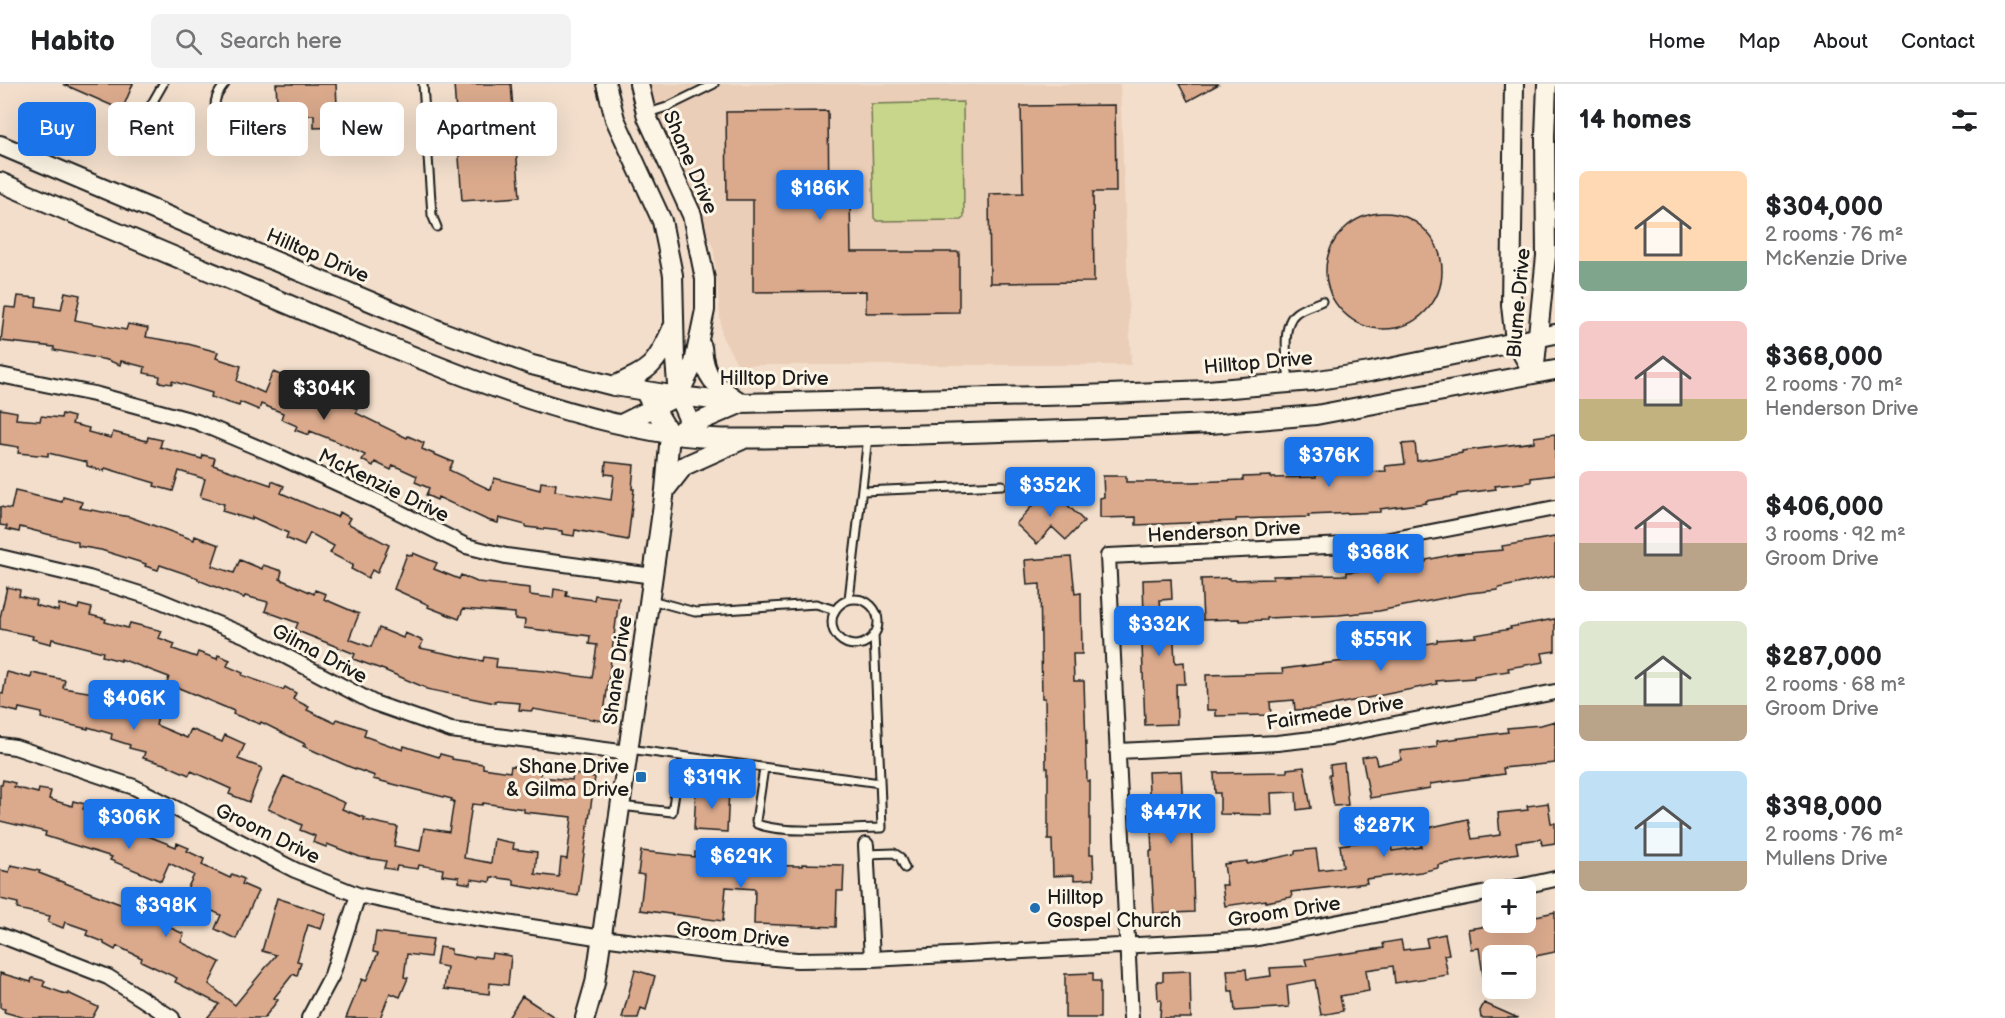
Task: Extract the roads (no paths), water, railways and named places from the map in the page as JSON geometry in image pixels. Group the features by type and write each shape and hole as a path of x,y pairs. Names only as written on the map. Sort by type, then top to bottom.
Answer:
{"main road":[{"path":"606,84 615,119 662,221 673,275 678,396 694,430"},
{"name":"Shane Drive","path":"639,84 646,113 692,215 705,279 705,310 701,336 694,363 678,396"},
{"name":"Blume Drive","path":"1534,374 1547,336 1545,136 1547,84"},
{"name":"Blume Drive","path":"1513,86 1511,305 1515,341 1534,374"},
{"name":"Hilltop Drive","path":"0,145 443,332 532,365 614,386 678,396 741,403 1208,390 1289,383 1370,372 1547,336"},
{"path":"0,182 430,363 521,397 621,424 670,434 694,430 746,439 868,437 1198,424 1316,415 1555,370"},
{"path":"1546,256 1555,283"},
{"path":"614,386 640,374 653,364 661,354 675,322"},
{"path":"694,430 741,403 714,384 707,374 703,364 701,336"},
{"path":"644,391 670,434"},
{"path":"621,424 678,396"},
{"name":"Shane Drive","path":"585,1018 595,983 602,938 665,490 670,434"},
{"path":"665,490 684,466 746,439"}],"street":[{"name":"McKenzie Drive","path":"0,375 94,394 197,422 385,505 466,546 506,556 653,576"},
{"name":"Henderson Drive","path":"1119,751 1108,556 1369,544 1555,508"},
{"name":"Gilma Drive","path":"0,557 89,578 156,599 249,638 374,703 451,730 628,751"},
{"name":"Fairmede Drive","path":"1119,751 1277,743 1330,737 1555,692"},
{"name":"Groom Drive","path":"0,745 15,747 134,787 295,870 358,895 438,912 602,938 729,954 797,960 872,959 1253,939 1482,894"},
{"path":"1119,751 1131,1018"},
{"path":"866,849 872,959"},
{"path":"1536,883 1555,879"},
{"path":"309,1018 332,975 358,895"},
{"path":"0,935 108,977 172,1018"}],"lane":[{"path":"153,102 163,84"},
{"path":"216,102 216,97 225,84"},
{"path":"423,84 432,215 437,227"},
{"path":"646,113 667,107 709,85"},
{"path":"1289,383 1286,339 1289,321 1295,313 1323,301"},
{"path":"849,599 868,437"},
{"path":"863,491 1002,485"},
{"path":"764,768 757,824 803,830 882,828 874,634 877,616 867,602 858,599 849,599 835,610 832,627 842,641 860,644 874,634"},
{"path":"650,600 695,612 816,604 835,610"},
{"path":"628,751 880,783"},
{"path":"621,806 672,812 679,767"},
{"path":"865,828 866,849 894,853 900,857 905,868"}],"place":[{"name":"Shane Drive & Gilma Drive","path":"641,777"},
{"name":"Hilltop Gospel Church","path":"1035,908"}]}
